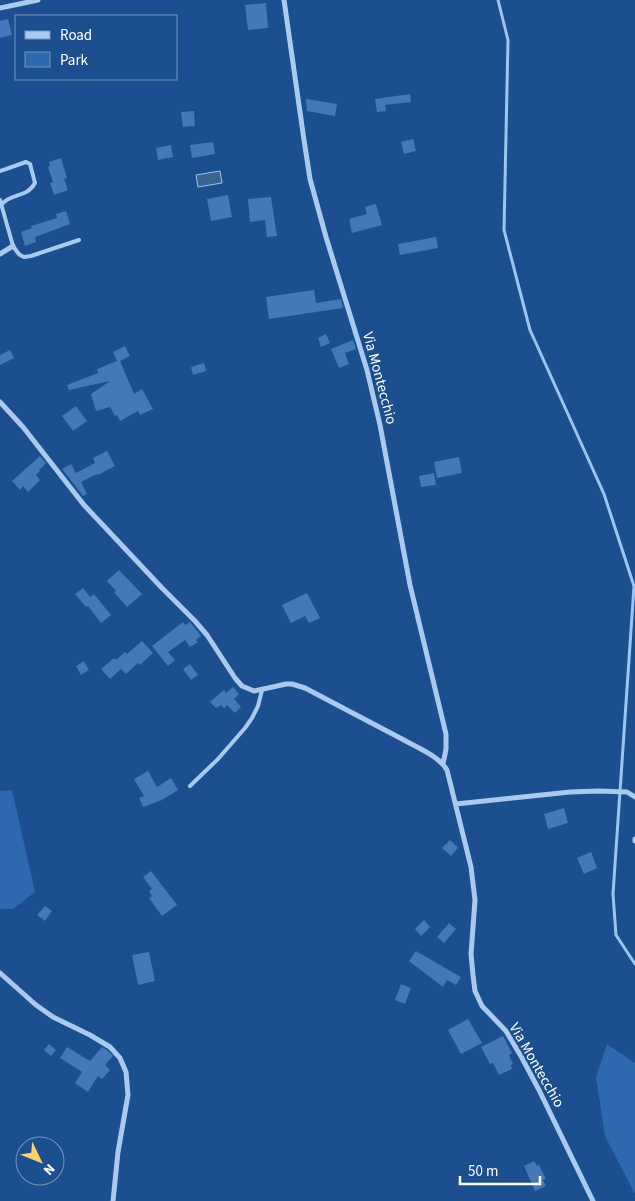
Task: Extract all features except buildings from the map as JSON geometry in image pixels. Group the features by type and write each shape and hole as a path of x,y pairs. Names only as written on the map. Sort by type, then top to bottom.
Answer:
{"street":[{"path":"0,8 38,0"},
{"name":"Via Montecchio","path":"284,0 310,179 367,370 380,425 410,585 446,734 443,764 447,770 471,867 475,900 471,954 475,991 482,1006 506,1031 522,1058 593,1201"},
{"path":"0,254 13,246"},
{"path":"0,402 23,427 84,505 195,621 242,686 254,691 286,684 305,688 382,728 443,764"},
{"path":"456,804 599,791 627,792 635,796"},
{"path":"0,973 36,1005 53,1017 110,1047 120,1058 126,1072 128,1095 118,1152 113,1201"}],"lane":[{"path":"0,171 26,162 30,164 36,184 27,192 1,202 13,246 18,253 24,257 31,256 80,240"},
{"path":"190,786 218,759 245,728 258,706 262,690"}],"green space":[{"path":"12,790 35,892 13,909 0,909 0,791"},
{"path":"607,1044 635,1063 635,1194 605,1136 596,1077"}],"shaded area":[{"path":"220,171 222,183 198,187 196,175"}],"waterway":[{"path":"498,0 508,40 504,230 530,330 604,494 634,586 613,894 616,935 635,964"}]}
